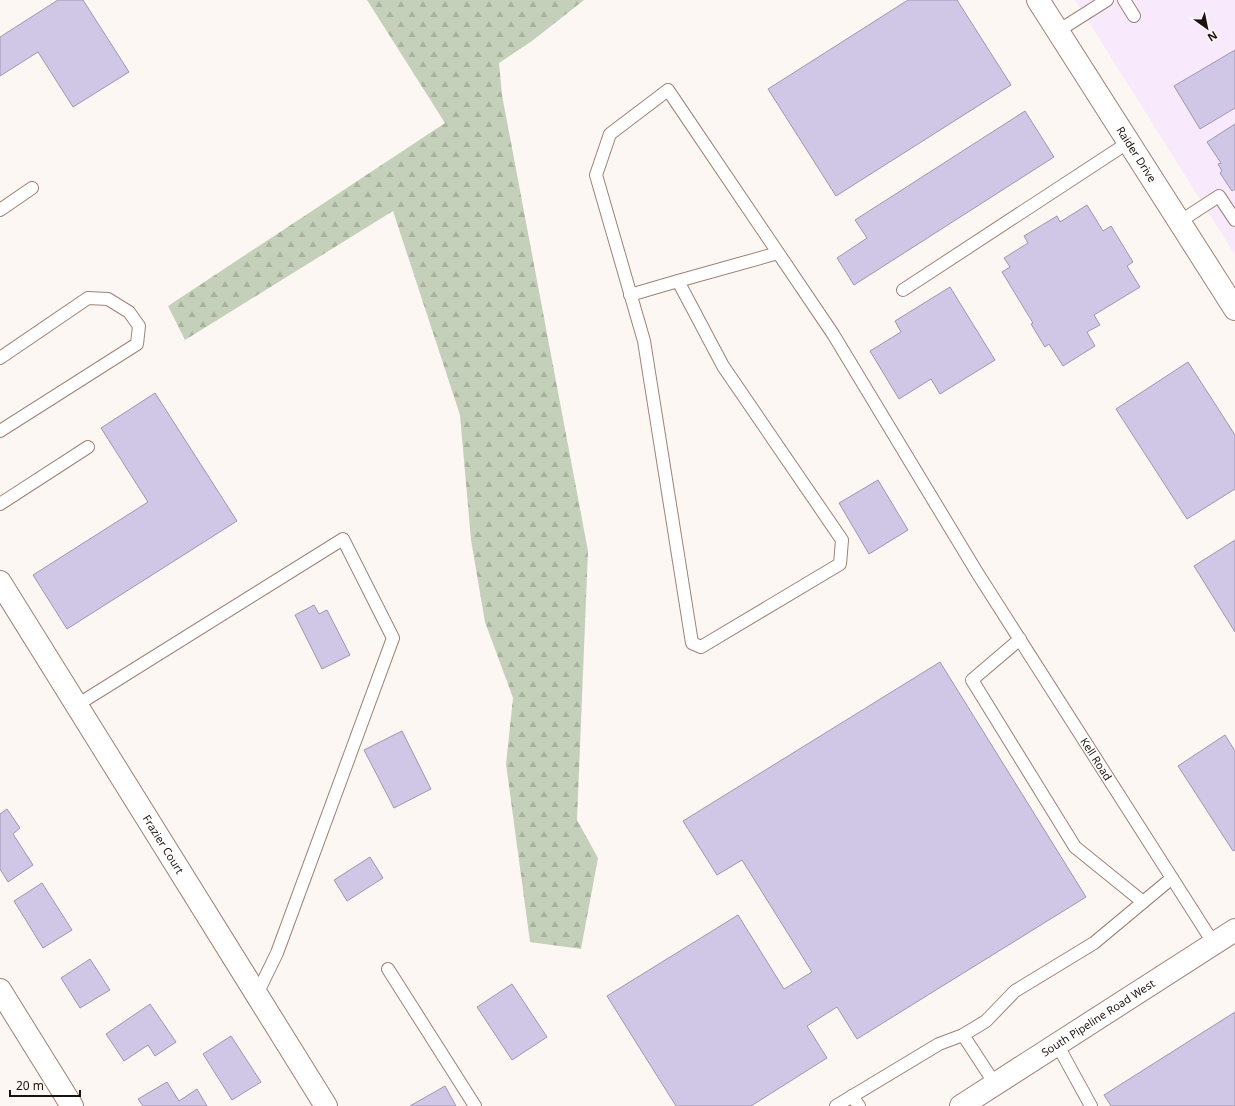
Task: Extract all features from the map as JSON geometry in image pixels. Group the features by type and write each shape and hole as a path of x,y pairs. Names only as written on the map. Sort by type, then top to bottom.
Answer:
{"street":[{"name":"Raider Drive","path":"1038,0 1235,309"},
{"name":"Frazier Court","path":"0,582 326,1106"},
{"name":"South Pipeline Road West","path":"961,1106 1235,930"},
{"path":"0,990 72,1106"}],"lane":[{"path":"1058,31 1107,0"},
{"path":"1124,0 1134,16"},
{"name":"Kell Road","path":"630,295 596,175 610,134 668,90 833,334 978,574 1214,944"},
{"path":"903,290 1129,142"},
{"path":"0,210 32,188"},
{"path":"1179,222 1219,196 1235,220"},
{"path":"678,281 723,366 842,540 840,564 701,647 692,643 644,341 630,295 678,281 778,253"},
{"path":"0,358 88,298 108,299 129,312 138,326 137,344 0,431"},
{"path":"0,504 88,447"},
{"path":"77,705 343,539 393,638 277,953 257,994"},
{"path":"1020,639 972,680 1075,847 1143,902"},
{"path":"836,1106 939,1044 963,1035 986,1021 1015,991 1094,944 1172,878"},
{"path":"388,969 475,1106"},
{"path":"963,1035 995,1084"},
{"path":"1057,1044 1091,1106"},
{"path":"852,1096 859,1106"}],"shaded area":[{"path":"1075,0 1235,0 1235,255"}],"green space":[{"path":"367,0 584,0 532,41 499,63 502,95 588,551 577,820 598,858 581,949 530,942 506,764 513,698 485,622 471,540 460,415 393,211 185,340 168,306 445,123"}],"building":[{"path":"58,0 83,0 129,72 73,107 38,52 0,76 0,37"},
{"path":"908,0 957,0 1011,85 836,196 768,89"},
{"path":"1235,50 1235,108 1200,129 1174,86"},
{"path":"1025,111 1054,157 854,285 837,258 867,238 855,220"},
{"path":"1235,124 1235,189 1232,191 1220,173 1222,171 1218,164 1221,163 1207,142"},
{"path":"1087,205 1103,231 1111,226 1133,262 1127,266 1140,287 1094,315 1100,325 1087,332 1095,346 1063,366 1049,344 1045,347 1031,324 1033,323 1002,272 1010,267 1004,258 1028,243 1024,236 1057,216 1060,222"},
{"path":"950,287 995,360 940,394 931,379 899,399 870,351 901,332 895,321"},
{"path":"1188,362 1235,435 1235,489 1187,519 1116,409"},
{"path":"155,393 237,521 67,629 33,575 148,502 101,428"},
{"path":"878,480 908,530 869,554 839,503"},
{"path":"1235,540 1235,632 1194,566"},
{"path":"314,605 319,614 327,610 350,655 322,669 295,615"},
{"path":"940,662 1086,897 857,1039 837,1007 807,1026 827,1058 751,1106 676,1106 607,996 738,915 784,989 812,972 742,860 717,875 683,821"},
{"path":"402,731 431,789 394,808 364,750"},
{"path":"1225,735 1235,751 1235,850 1233,851 1178,766"},
{"path":"7,809 20,828 13,834 33,865 8,882 0,869 0,814"},
{"path":"370,857 383,878 347,901 334,880"},
{"path":"42,883 72,930 43,948 14,901"},
{"path":"90,959 110,990 80,1008 61,978"},
{"path":"512,984 547,1037 512,1060 477,1007"},
{"path":"150,1004 176,1042 155,1056 148,1045 124,1061 106,1034"},
{"path":"1235,1012 1235,1106 1111,1106 1104,1095"},
{"path":"231,1036 261,1082 232,1100 203,1054"},
{"path":"167,1082 179,1101 197,1089 207,1106 143,1106 138,1099"},
{"path":"445,1086 456,1106 410,1106"}]}
